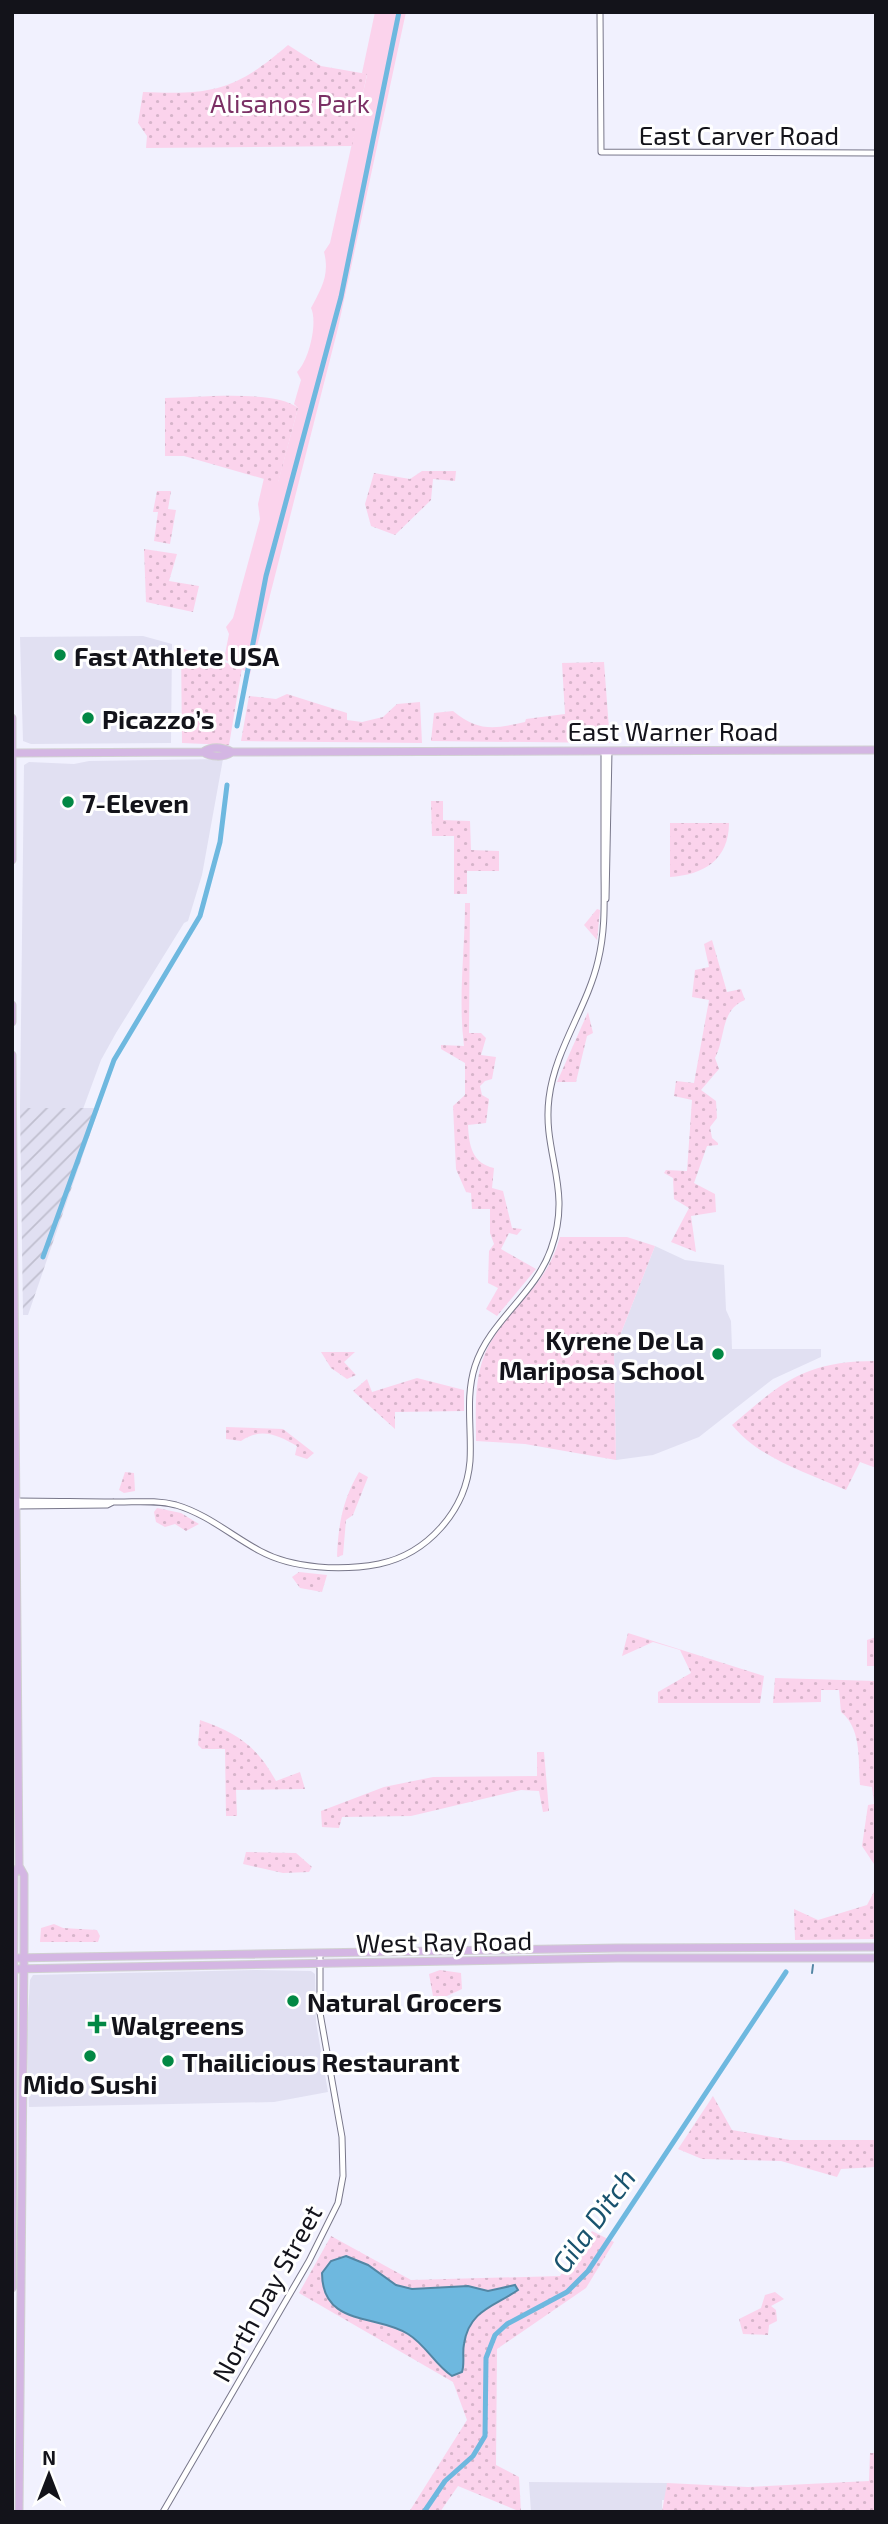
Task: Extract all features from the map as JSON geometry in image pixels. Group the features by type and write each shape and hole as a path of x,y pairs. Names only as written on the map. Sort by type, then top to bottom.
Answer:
{"main road":[{"path":"12,718 12,860"},
{"name":"East Warner Road","path":"12,753 203,752 209,748 224,748 232,752 876,750"},
{"path":"12,1005 12,1022"},
{"path":"12,1055 19,1866 24,1875 24,1958 17,1969 12,2288"},
{"path":"19,1866 14,1875 14,1958 17,1969 19,2512"},
{"name":"West Ray Road","path":"14,1958 876,1947"},
{"name":"West Ray Road","path":"17,1969 876,1958"}],"street":[{"name":"East Carver Road","path":"600,12 601,152 876,153"},
{"path":"17,1503 152,1502 180,1506 263,1553 294,1563 366,1565 408,1553 436,1533 460,1499 469,1467 470,1390 478,1357 497,1324 539,1274 557,1230 560,1188 548,1125 549,1094 556,1065 592,983 603,938 609,892 607,751"},
{"name":"North Day Street","path":"163,2512 313,2254 338,2203 343,2176 342,2137 323,2037 320,1953"}],"shaded area":[{"path":"143,636 172,644 171,743 31,744 23,741 20,637"},
{"path":"223,759 202,875 188,921 184,923 116,1033 101,1060 83,1109 20,1108 24,765 29,762 74,764 89,761"},
{"path":"20,1108 99,1108 28,1315 23,1315"},
{"name":"Kyrene De La Mariposa School","path":"655,1246 685,1260 724,1265 726,1310 731,1321 732,1349 821,1349 821,1357 773,1379 699,1437 653,1455 616,1460 614,1351"},
{"path":"311,1971 315,1974 316,2022 328,2092 274,2102 29,2107 27,2030 30,1980 33,1975"},
{"path":"529,2482 667,2483 667,2500 662,2500 662,2512 531,2512"}],"green space":[{"path":"375,12 406,12 338,328 250,674 224,659 229,634 226,627 233,618 260,519 258,504 264,478 278,482 298,408 294,404 301,380 297,372 311,341 311,308 325,275 324,252 330,243 367,75 362,73"},
{"name":"Alisanos Park","path":"288,45 321,66 367,74 352,146 146,148 147,136 138,123 143,92 205,91 221,87 253,72"},
{"path":"254,396 287,402 298,408 278,483 184,456 165,456 165,398"},
{"path":"422,471 456,471 455,481 433,479 431,500 395,535 371,526 365,504 374,473 410,479"},
{"path":"157,491 171,491 168,509 176,510 170,544 154,541 158,512 153,512"},
{"path":"144,549 177,554 169,581 199,586 193,612 146,602"},
{"path":"181,648 242,668 229,745 182,743"},
{"path":"604,662 610,743 431,741 434,713 453,711 471,723 487,727 565,714 562,663"},
{"path":"287,694 347,713 347,720 362,722 383,717 397,704 420,702 422,743 241,741 249,696 276,699"},
{"path":"431,801 443,801 443,820 470,821 471,850 499,851 499,871 467,871 467,894 454,894 454,836 432,836"},
{"path":"670,823 729,823 728,836 719,856 712,863 693,873 670,877"},
{"path":"465,903 470,903 469,1033 481,1033 486,1038 481,1055 496,1057 492,1079 480,1086 482,1095 489,1099 486,1123 468,1125 469,1140 476,1158 494,1168 492,1188 503,1191 512,1228 522,1229 517,1235 509,1233 501,1249 536,1269 497,1316 486,1309 498,1288 488,1283 489,1251 494,1244 490,1233 490,1209 472,1209 471,1193 466,1192 456,1169 453,1106 465,1095 465,1063 441,1049 441,1045 464,1046 462,992"},
{"path":"597,909 600,910 597,940 584,925"},
{"path":"712,940 727,992 741,989 745,1000 731,1010 727,1017 715,1058 719,1069 701,1090 716,1101 717,1118 710,1127 712,1138 718,1145 707,1146 694,1183 715,1194 716,1212 691,1216 696,1252 671,1242 689,1208 674,1199 673,1178 664,1173 666,1170 687,1171 692,1100 674,1096 676,1081 694,1083 709,1000 692,997 695,970 709,967 704,944"},
{"path":"588,1012 593,1033 587,1036 576,1082 557,1082"},
{"path":"560,1237 627,1237 655,1246 614,1351 616,1460 525,1444 476,1441 476,1392 484,1356 498,1330 546,1269"},
{"path":"321,1352 355,1352 344,1362 356,1375 347,1379 331,1368"},
{"path":"876,1361 876,1468 860,1462 846,1490 770,1456 743,1437 732,1425 766,1396 797,1376 831,1365"},
{"path":"417,1378 464,1390 464,1411 395,1412 395,1429 353,1391 367,1379 372,1392"},
{"path":"226,1427 283,1429 314,1453 307,1459 295,1455 297,1446 269,1434 256,1434 241,1441 226,1439"},
{"path":"125,1472 134,1473 135,1491 124,1493 119,1490"},
{"path":"359,1472 368,1477 353,1515 346,1520 343,1555 337,1557 342,1513"},
{"path":"157,1508 181,1513 199,1524 186,1531 175,1524 165,1527 156,1522 154,1512"},
{"path":"299,1572 327,1575 322,1592 300,1588 292,1577"},
{"path":"628,1633 764,1676 760,1703 658,1703 658,1692 691,1673 680,1650 653,1642 622,1656"},
{"path":"876,1637 876,1666 867,1666 867,1640"},
{"path":"775,1678 876,1681 876,1867 862,1846 868,1805 874,1804 872,1787 860,1785 856,1736 848,1719 841,1712 839,1690 821,1690 821,1702 773,1703"},
{"path":"200,1720 245,1742 276,1781 300,1772 305,1789 236,1790 237,1816 226,1816 225,1749 202,1749 198,1745"},
{"path":"537,1752 544,1752 549,1811 543,1812 539,1791 521,1790 411,1816 342,1817 339,1828 322,1827 321,1811 384,1787 433,1777 537,1776"},
{"path":"246,1852 296,1853 312,1867 309,1872 283,1873 243,1864"},
{"path":"876,1888 876,1939 795,1940 794,1909 818,1920 867,1905"},
{"path":"54,1924 63,1928 97,1930 100,1936 98,1942 40,1942 41,1928"},
{"path":"440,1970 461,1973 462,1989 447,1996 433,1996 429,1974"},
{"path":"713,2096 732,2130 790,2140 876,2140 876,2167 841,2169 837,2177 781,2161 702,2159 678,2149"},
{"path":"592,2231 614,2242 586,2288 497,2349 496,2465 519,2477 521,2512 458,2486 440,2512 409,2512 467,2420 453,2382 299,2293 331,2236 411,2280 560,2276"},
{"path":"775,2292 784,2299 771,2306 776,2310 777,2321 769,2325 768,2335 743,2334 739,2319 761,2308 765,2295"},
{"path":"870,2453 876,2453 876,2512 662,2512 667,2483 748,2487 869,2481"}],"water":[{"path":"346,2256 368,2265 396,2285 412,2289 468,2286 488,2291 515,2285 518,2290 484,2310 471,2323 464,2344 462,2372 452,2376 408,2334 353,2316 341,2311 331,2302 324,2290 322,2273 331,2261"}],"waterway":[{"path":"237,726 266,576 341,297 399,12"},
{"path":"43,1257 114,1060 200,916 220,842 227,785"},
{"path":"812,1973 813,1965"},
{"name":"Gila Ditch","path":"424,2512 445,2481 473,2456 485,2436 486,2358 495,2335 507,2324 567,2292 588,2271 786,1972"}],"place":[{"name":"Fast Athlete USA","path":"60,655"},
{"name":"Picazzo’s","path":"88,718"},
{"name":"7-Eleven","path":"68,802"},
{"name":"Kyrene De La Mariposa School","path":"718,1354"},
{"name":"Natural Grocers","path":"293,2001"},
{"name":"Walgreens","path":"97,2024"},
{"name":"Mido Sushi","path":"90,2056"},
{"name":"Thailicious Restaurant","path":"168,2061"}]}
